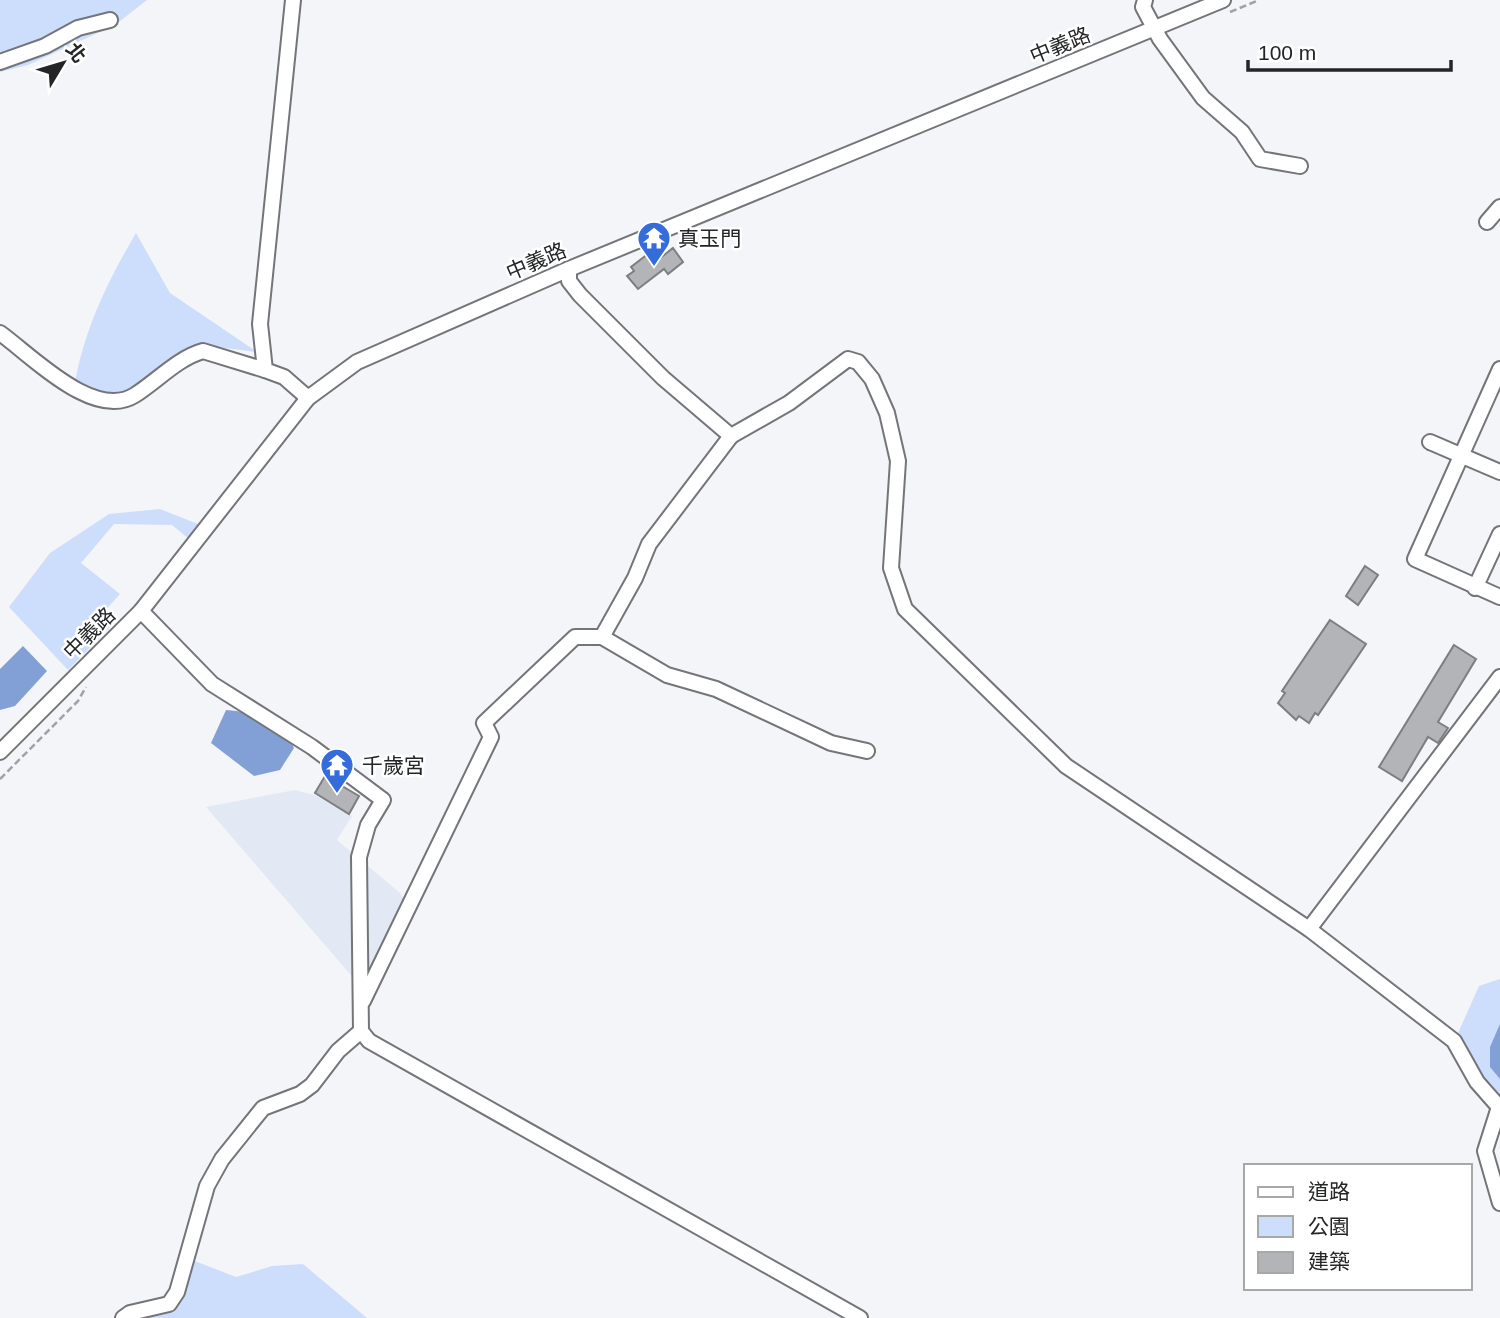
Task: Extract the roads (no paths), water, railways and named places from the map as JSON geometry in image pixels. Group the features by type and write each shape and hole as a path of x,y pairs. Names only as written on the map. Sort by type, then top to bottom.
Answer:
{"street":[{"path":"265,370 260,324 293,0"},
{"path":"1145,0 1143,7 1154,29 1203,98 1242,132 1260,159 1300,166"},
{"name":"中義路","path":"0,752 141,611 308,398 366,357 569,269 1223,0"},
{"path":"0,62 45,46 78,28 110,20"},
{"path":"1487,222 1500,207"},
{"path":"569,269 569,281 580,295 663,378 731,436"},
{"path":"0,334 74,390 102,400 132,397 203,351 284,377 308,398"},
{"path":"602,637 635,579 649,544 731,436 789,403 848,359 858,362 872,379 887,414 898,461 891,568 905,609 1066,766 1106,796 1309,929 1454,1041 1477,1082 1499,1107 1485,1151 1500,1203"},
{"path":"1500,369 1415,559 1500,597"},
{"path":"1430,442 1500,472"},
{"path":"1475,588 1500,534"},
{"path":"141,611 212,684 312,747 383,800 368,825 359,857 363,1001 361,1031 369,1041 860,1318"},
{"path":"363,1001 491,737 484,723 575,638 602,637 667,674 716,688 831,743 867,751"},
{"path":"1309,929 1500,677"},
{"path":"123,1318 130,1313 169,1304 177,1292 207,1186 222,1159 250,1121 263,1108 300,1094 313,1084 338,1051 361,1031"}],"water":[{"path":"23,646 47,671 15,706 0,710 0,669"},
{"path":"226,710 257,715 282,730 294,748 280,770 254,776 211,743"},
{"path":"1500,1024 1500,1079 1490,1067 1490,1047"}],"place":[{"name":"真玉門","path":"654,268"},
{"name":"千歲宮","path":"337,795"}]}
